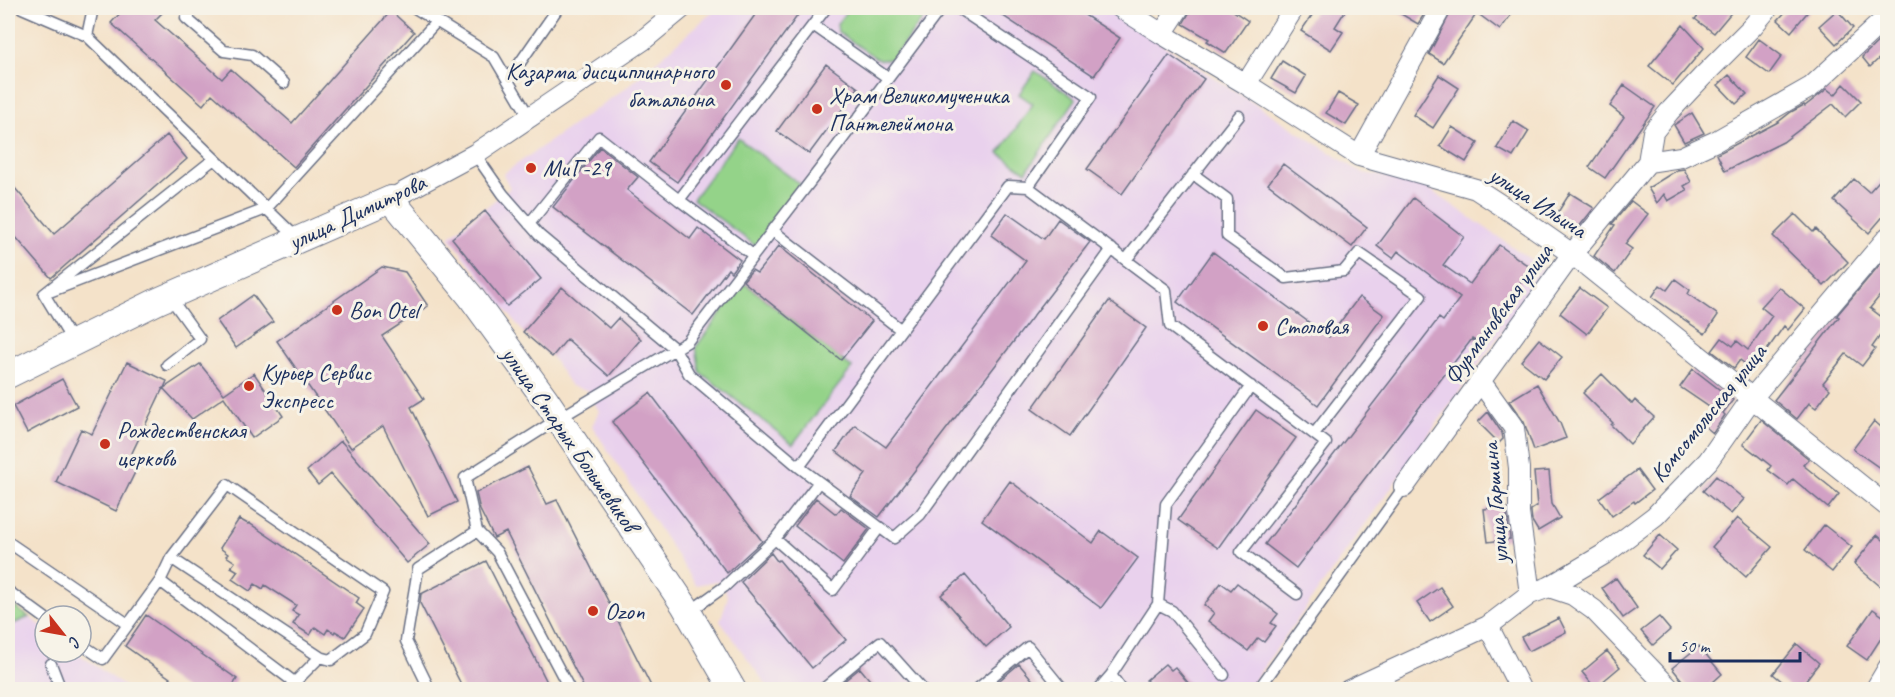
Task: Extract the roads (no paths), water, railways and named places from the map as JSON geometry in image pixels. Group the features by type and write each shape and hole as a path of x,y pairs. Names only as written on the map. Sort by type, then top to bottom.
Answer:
{"street":[{"name":"улица Димитрова","path":"8,375 169,296 391,199 475,154 642,41 682,8"},
{"name":"улица Ильича","path":"1121,8 1359,156 1476,189 1572,254 1887,507"},
{"path":"1162,34 1179,8"},
{"path":"1246,84 1294,8"},
{"path":"1359,156 1441,8"},
{"path":"1768,8 1695,84 1653,132 1648,162 1681,157 1716,141 1811,87 1887,16"},
{"name":"Фурмановская улица","path":"1404,486 1572,254 1648,162"},
{"name":"улица Старых Большевиков","path":"391,199 471,297 558,419 688,612 734,690"},
{"name":"Комсомольская улица","path":"1349,690 1488,626 1530,594 1549,587 1606,553 1655,516 1708,461 1752,398 1885,246"},
{"name":"улица Гаршина","path":"1481,382 1514,428 1519,468 1519,513 1530,594"},
{"path":"1549,587 1573,595 1594,610 1671,690"},
{"path":"1488,626 1521,690"},
{"path":"1875,690 1887,668"}],"lane":[{"path":"22,8 87,36 299,240"},
{"path":"87,36 93,8"},
{"path":"195,8 186,18 224,51 252,55 284,83"},
{"path":"415,8 494,57 530,117"},
{"path":"508,80 558,8"},
{"path":"680,200 826,8"},
{"path":"570,690 497,552 477,531 465,478 687,342 941,8"},
{"path":"958,8 1091,97 1028,187"},
{"path":"44,294 266,208 436,21"},
{"path":"813,25 888,78"},
{"path":"1126,260 1239,116"},
{"path":"529,224 599,137 753,255"},
{"path":"475,154 503,194 539,235 675,349 689,374 818,483 894,538 920,515 1112,249"},
{"path":"44,294 214,159"},
{"path":"1193,174 1227,199 1227,236 1286,278 1344,271 1359,253 1421,296 1314,434"},
{"path":"799,467 1008,186 1028,187 1166,290 1170,326 1326,442 1241,552 1297,594"},
{"path":"772,230 900,329"},
{"path":"44,294 73,342"},
{"path":"167,365 200,339 169,296"},
{"path":"1098,690 1111,675 1158,604 1166,504 1251,387"},
{"path":"688,612 724,587 775,539 818,483"},
{"path":"93,652 103,659 160,581 171,558 226,485 382,592 365,634 331,660 320,657 171,558"},
{"path":"1258,690 1404,486"},
{"path":"775,539 833,590 879,528"},
{"path":"430,690 406,641 418,569 477,531"},
{"path":"8,542 128,624"},
{"path":"160,581 291,686 320,657"},
{"path":"8,591 33,609"},
{"path":"1158,604 1172,611 1224,675"},
{"path":"822,690 880,642 923,690"},
{"path":"976,690 1028,647 1063,690"},
{"path":"51,664 61,690"},
{"path":"1111,675 1122,690"}],"place":[{"name":"Казарма дисциплинарного батальона","path":"726,85"},
{"name":"Храм Великомученика Пантелеймона","path":"817,109"},
{"name":"МиГ-29","path":"531,168"},
{"name":"Bon Otel","path":"337,310"},
{"name":"Столовая","path":"1263,326"},
{"name":"Курьер Сервис Экспресс","path":"249,386"},
{"name":"Рождественская церковь","path":"105,444"},
{"name":"Ozon","path":"593,611"}]}
